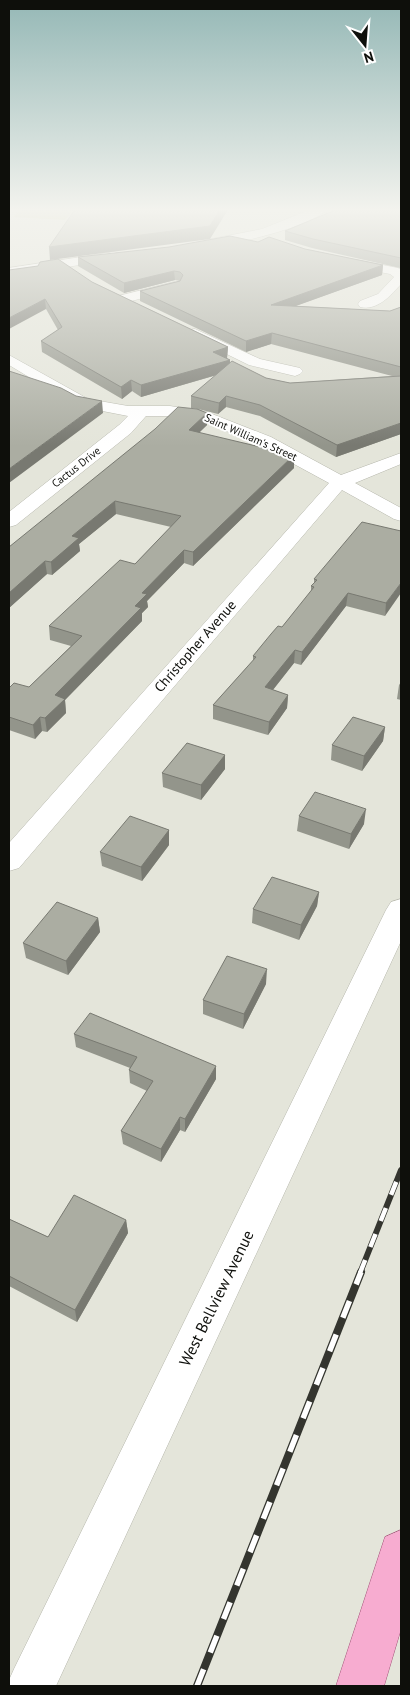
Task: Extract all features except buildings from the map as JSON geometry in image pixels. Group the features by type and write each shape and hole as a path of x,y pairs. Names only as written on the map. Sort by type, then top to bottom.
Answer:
{"main road":[{"path":"360,1686 401,1553"}],"street":[{"path":"123,299 171,287"},
{"path":"365,304 383,297 391,287"},
{"path":"106,291 139,307"},
{"path":"180,326 250,362 275,369 295,371"},
{"name":"Saint William's Street","path":"10,360 76,400 108,409 178,411 202,414 265,441 401,515"},
{"name":"Cactus Drive","path":"9,521 125,429 141,411"},
{"name":"Christopher Avenue","path":"9,861 340,482 401,458"},
{"name":"West Bellview Avenue","path":"31,1686 401,910"}],"railway":[{"path":"360,1273 401,1170"},
{"path":"197,1686 361,1272"}]}
